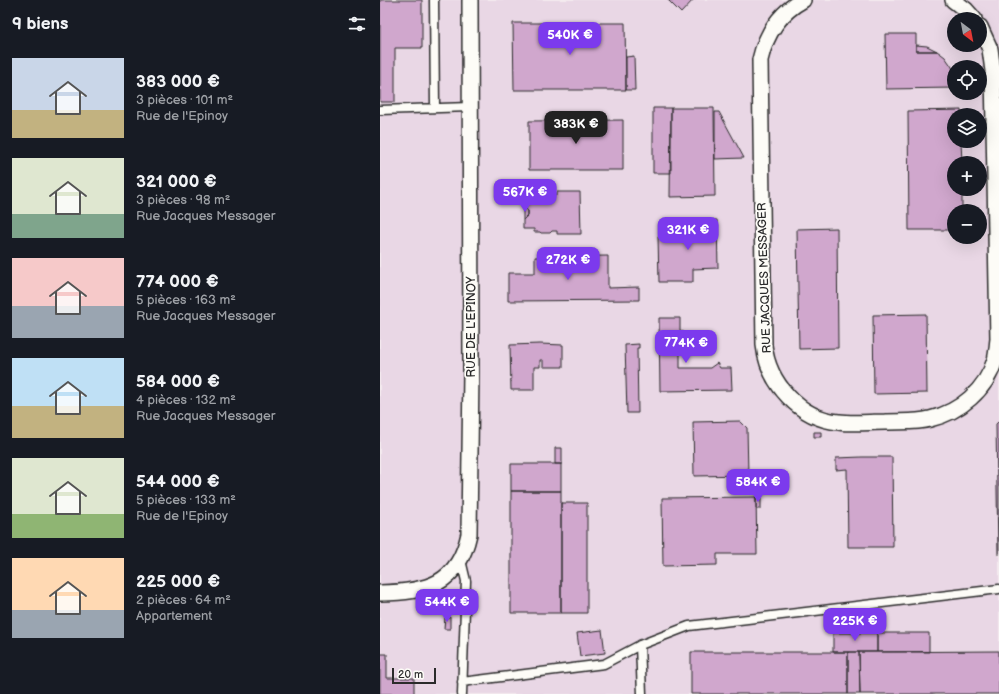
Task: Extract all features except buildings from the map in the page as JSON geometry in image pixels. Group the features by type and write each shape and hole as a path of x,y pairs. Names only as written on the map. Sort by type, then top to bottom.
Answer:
{"street":[{"name":"RUE DE L'EPINOY","path":"380,593 420,590 432,586 443,579 453,571 461,560 466,549 469,534 471,372 470,0"},
{"name":"RUE JACQUES MESSAGER","path":"803,0 795,4 787,11 772,28 766,39 760,60 764,345 765,354 774,379 789,397 806,411 838,422 920,421 941,416 959,407 974,395 988,377 995,360 998,339 993,72 990,49 987,42"},
{"path":"953,0 968,12"}],"lane":[{"path":"434,0 435,108"},
{"path":"380,110 470,107"},
{"path":"461,560 466,581 462,694"},
{"path":"462,682 604,664 640,645 689,626 999,589"},
{"path":"640,645 642,694"}],"shaded area":[{"path":"380,0 999,0 999,694 380,694"}]}
